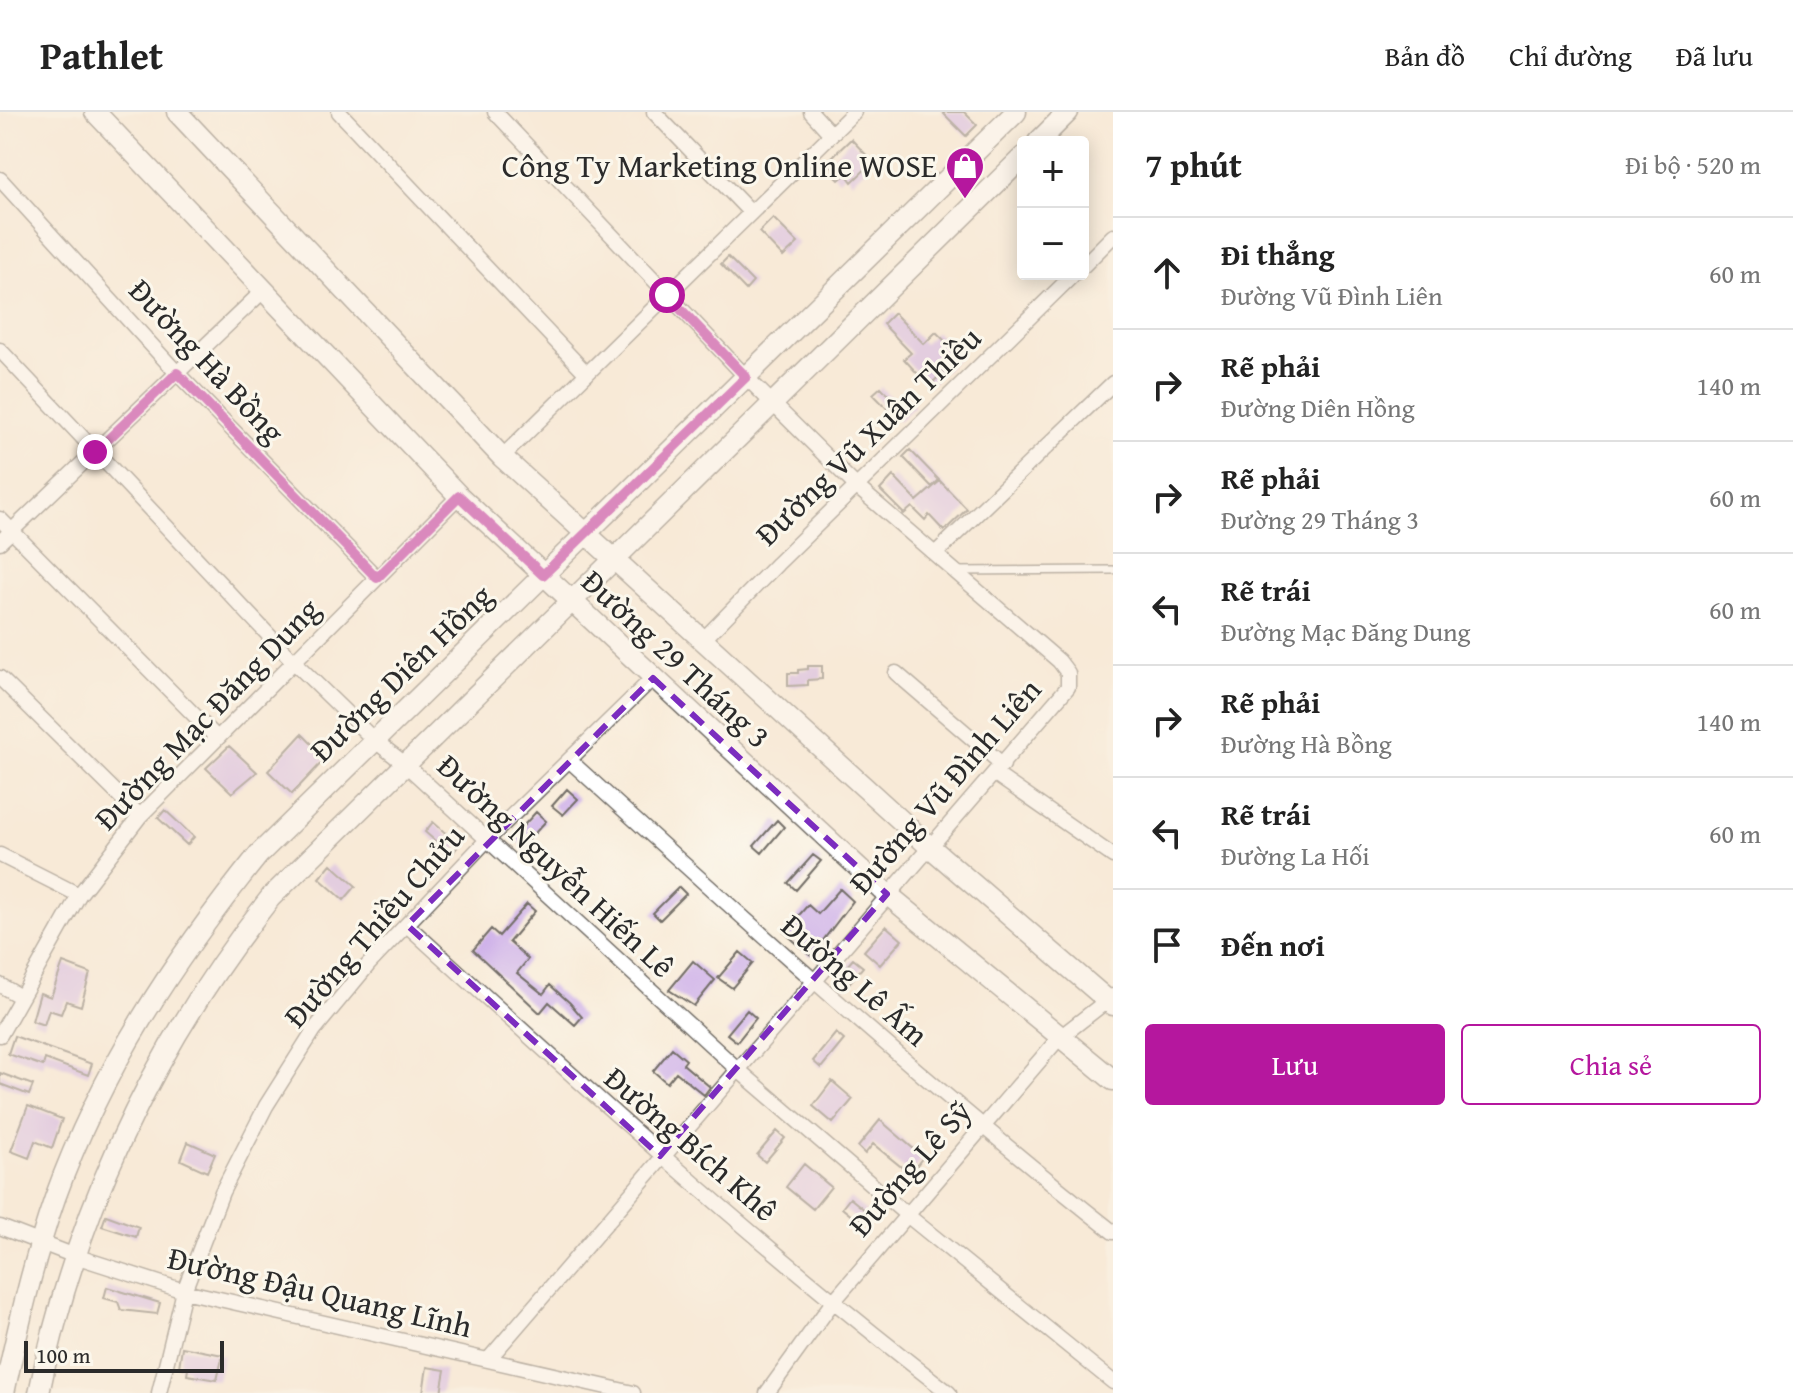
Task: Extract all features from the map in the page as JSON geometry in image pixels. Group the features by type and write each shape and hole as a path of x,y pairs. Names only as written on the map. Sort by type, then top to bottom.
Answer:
{"street":[{"name":"Đường 29 Tháng 3","path":"95,112 459,496 569,601 887,894 1113,1080"},
{"name":"Đường 29 Tháng 3","path":"177,112 502,457 930,847 1111,1001"},
{"path":"339,112 587,374"},
{"name":"Đường Vũ Đình Liên","path":"488,1360 887,894 1062,699 1068,687 1068,673 1059,661 856,486 746,377 495,112"},
{"path":"654,112 751,213"},
{"path":"811,112 831,134"},
{"path":"502,457 854,112"},
{"name":"Đường Diên Hồng","path":"4,1393 55,1198 106,1079 195,933 259,854 1016,112"},
{"path":"1044,136 1068,112"},
{"name":"Đường Diên Hồng","path":"39,1393 53,1323 90,1209 141,1095 225,956 271,897 1017,163"},
{"name":"Đường Hà Bồng","path":"0,179 177,373 377,578"},
{"path":"1089,260 1113,236"},
{"name":"Đường Vũ Xuân Thiều","path":"703,640 1068,280"},
{"path":"0,542 264,290"},
{"name":"Đường Nguyễn Hiến Lê","path":"0,350 294,662 374,740 405,764 736,1068 907,1215 1113,1382"},
{"path":"935,554 1113,383"},
{"name":"Đường Mạc Đăng Dung","path":"0,1035 19,996 79,895 140,816 459,496"},
{"path":"0,519 217,738"},
{"path":"896,673 999,769 1113,856"},
{"path":"0,678 140,816"},
{"name":"Đường Thiều Chửu","path":"159,1393 184,1291 222,1192 266,1106 314,1030 486,841 653,678"},
{"name":"Đường Lê Ấm","path":"569,760 812,981 981,1128 1113,1232"},
{"path":"0,855 79,895"},
{"name":"Đường Bích Khê","path":"407,925 660,1156 832,1303 949,1393"},
{"path":"0,985 19,996"},
{"name":"Đường Lê Sỹ","path":"767,1393 832,1303 1059,1038 1111,1001"},
{"name":"Đường Đậu Quang Lĩnh","path":"0,1227 75,1256 184,1291 633,1393"}],"lane":[{"path":"954,571 1113,570"}],"highlighted area":[{"path":"653,678 887,894 660,1156 407,925"}],"building":[{"path":"942,112 964,112 977,125 966,136"},
{"path":"851,139 873,162 852,182 846,174 839,180 828,169 835,163 830,159"},
{"path":"773,218 798,243 783,257 759,232"},
{"path":"728,257 753,282 746,290 721,264"},
{"path":"894,313 924,344 936,332 960,356 929,386 904,359 911,353 883,324"},
{"path":"881,387 896,403 904,395 915,406 899,421 873,394"},
{"path":"910,450 939,480 932,487 903,457"},
{"path":"893,476 917,501 940,481 967,509 944,531 929,515 925,520 912,507 904,514 880,490"},
{"path":"808,666 822,666 822,679 808,680 808,685 788,686 788,673 798,673 798,670 808,669"},
{"path":"302,734 326,758 292,794 268,771"},
{"path":"229,746 257,772 232,793 206,768"},
{"path":"567,789 578,799 563,815 552,806"},
{"path":"165,810 194,837 187,845 158,818"},
{"path":"536,812 546,821 523,846 513,837"},
{"path":"777,820 784,827 762,853 754,846"},
{"path":"433,822 459,845 451,855 425,832"},
{"path":"813,855 821,861 796,890 788,883"},
{"path":"331,864 356,886 344,900 319,878"},
{"path":"679,887 686,894 660,920 653,913"},
{"path":"840,889 853,901 811,956 784,932 808,905 818,914"},
{"path":"527,904 535,911 509,942 528,959 517,973 543,994 550,985 582,1017 575,1025 549,1002 540,1013 473,950 491,929 499,936"},
{"path":"886,926 902,940 880,965 864,951"},
{"path":"740,952 753,963 732,988 718,978"},
{"path":"853,959 863,967 845,988 835,980"},
{"path":"693,961 715,980 694,1006 669,990"},
{"path":"63,963 90,973 81,1006 66,1001 61,1014 49,1010 44,1025 32,1021 40,993 51,997"},
{"path":"747,1010 756,1018 737,1042 727,1034"},
{"path":"836,1033 844,1040 821,1068 813,1061"},
{"path":"14,1036 92,1064 88,1075 45,1059 43,1066 8,1054"},
{"path":"672,1048 686,1060 683,1064 710,1087 704,1095 676,1072 667,1083 653,1071"},
{"path":"0,1073 33,1085 29,1095 0,1084"},
{"path":"832,1081 853,1099 833,1123 813,1106"},
{"path":"28,1106 62,1119 52,1148 35,1141 29,1158 11,1151"},
{"path":"880,1120 923,1157 910,1174 873,1144 865,1154 858,1147"},
{"path":"777,1131 785,1138 765,1162 757,1155"},
{"path":"188,1142 215,1154 207,1172 181,1160"},
{"path":"804,1164 831,1187 813,1209 786,1187"},
{"path":"850,1198 866,1211 858,1221 842,1208"},
{"path":"106,1215 139,1227 136,1237 102,1226"},
{"path":"107,1287 160,1303 157,1314 121,1310 118,1302 104,1298"},
{"path":"182,1347 223,1355 217,1380 187,1375 188,1369 179,1367"},
{"path":"427,1367 445,1370 441,1393 423,1393"}],"place":[{"name":"Công Ty Marketing Online WOSE","path":"965,200"}],"route":[{"path":"95,452 177,373 377,578 459,496 543,575 746,377 667,295"}]}
